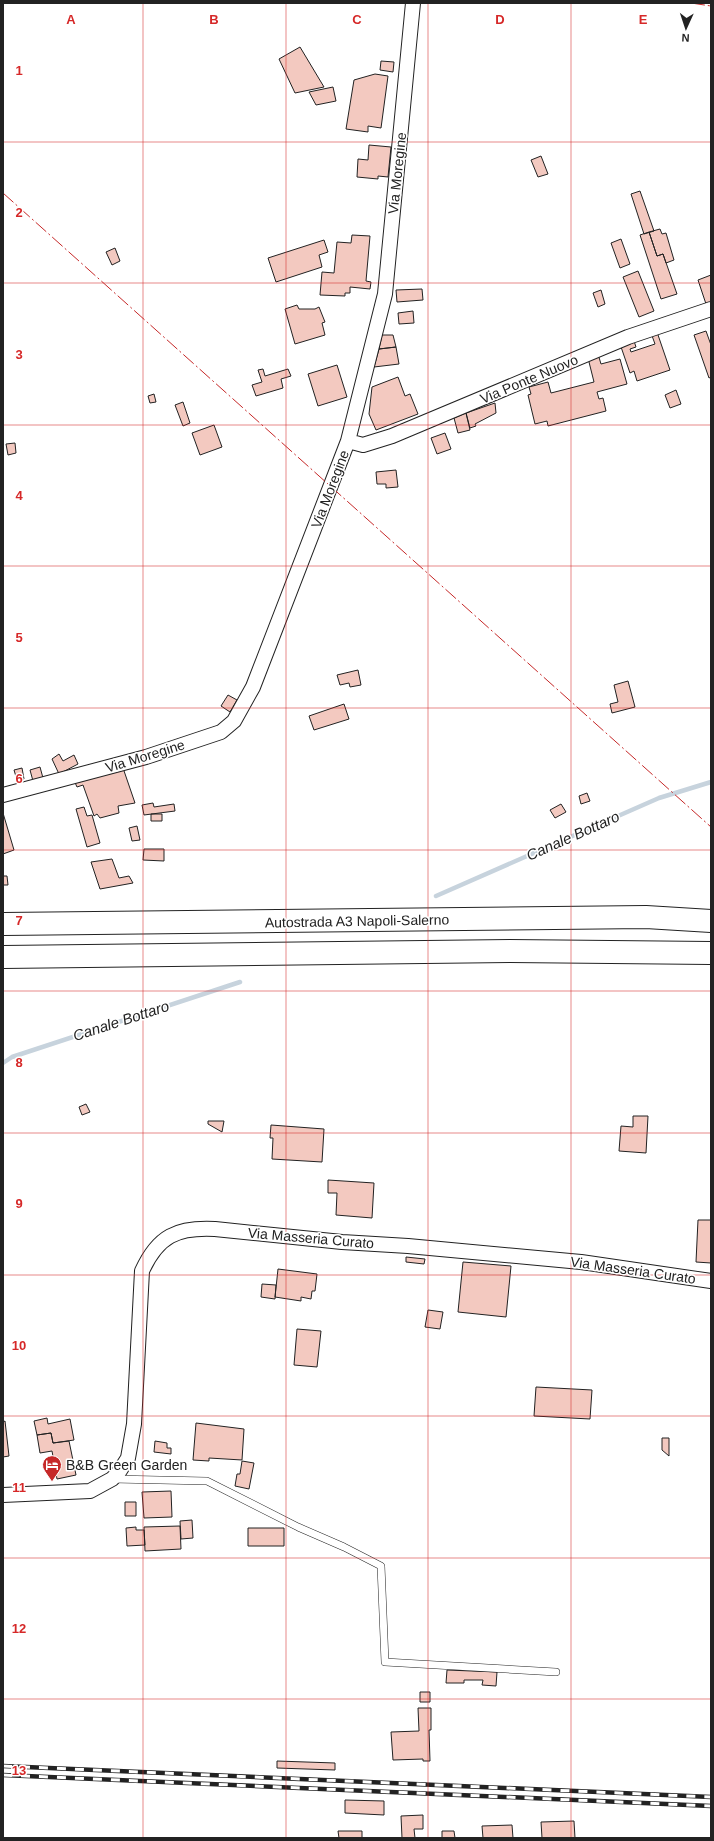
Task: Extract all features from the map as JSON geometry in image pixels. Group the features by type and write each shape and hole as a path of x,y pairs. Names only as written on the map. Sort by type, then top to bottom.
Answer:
{"highway":[{"name":"Autostrada A3 Napoli-Salerno","path":"3,924 638,917 711,921"},
{"path":"3,957 510,951 711,953"}],"street":[{"name":"Via Moregine","path":"3,794 146,757 221,732 234,721 253,687 348,440 385,294 413,3"},
{"name":"Via Ponte Nuovo","path":"348,440 363,445 392,436 628,337 711,309"},
{"name":"Via Masseria Curato","path":"112,1479 119,1472 128,1458 131,1443 142,1271 156,1246 168,1237 181,1231 198,1228 215,1229 342,1242 481,1252 609,1265 676,1277 711,1281"},
{"path":"3,1495 90,1491 112,1479"}],"lane":[{"path":"112,1479 207,1481 298,1528 344,1547 381,1566 385,1662 556,1672"}],"building":[{"path":"300,47 324,87 295,93 279,59"},
{"path":"381,61 394,62 393,72 380,70"},
{"path":"375,74 388,76 381,128 368,126 368,132 346,129 354,80"},
{"path":"333,87 336,101 316,105 309,92"},
{"path":"369,145 391,147 388,177 378,176 378,179 357,177 358,159 368,160"},
{"path":"541,156 548,174 538,177 531,160"},
{"path":"640,191 654,231 644,234 631,194"},
{"path":"660,229 662,234 666,233 674,260 666,263 663,254 657,256 649,232"},
{"path":"649,232 657,256 663,254 677,294 661,299 640,235"},
{"path":"352,235 370,236 366,281 371,282 370,289 350,287 350,293 345,293 345,296 320,295 322,272 334,273 337,242 351,243"},
{"path":"621,239 630,264 620,268 611,243"},
{"path":"324,240 328,252 319,255 322,267 276,282 268,258"},
{"path":"115,248 120,261 112,265 106,252"},
{"path":"638,271 654,311 639,317 623,277"},
{"path":"711,275 711,303 706,304 698,280"},
{"path":"422,289 423,300 397,302 396,290"},
{"path":"601,290 605,304 598,307 593,293"},
{"path":"297,305 299,309 315,309 319,307 325,322 322,323 325,335 295,344 285,309"},
{"path":"413,311 414,323 399,324 398,313"},
{"path":"706,331 711,345 711,377 709,378 694,335"},
{"path":"657,332 670,370 637,381 634,371 630,373 620,344 633,338 636,347 630,349 631,352 655,344 651,333"},
{"path":"382,335 393,335 396,347 379,349"},
{"path":"396,347 399,364 374,367 379,349"},
{"path":"598,354 601,364 620,359 627,384 597,392 599,399 603,398 606,411 548,426 547,421 535,424 528,395 531,394 529,387 548,382 551,393 594,382 588,358"},
{"path":"337,365 347,397 318,406 308,374"},
{"path":"263,369 265,376 288,369 291,376 281,379 283,388 256,396 252,385 262,382 258,370"},
{"path":"398,377 405,396 410,394 418,414 376,430 369,414 372,387"},
{"path":"676,390 681,404 670,408 665,395"},
{"path":"154,394 156,402 150,403 148,396"},
{"path":"183,402 190,423 183,426 175,405"},
{"path":"495,403 496,413 475,424 476,426 470,428 466,413"},
{"path":"466,413 470,430 458,433 454,418"},
{"path":"214,425 222,447 200,455 192,433"},
{"path":"445,433 451,449 437,454 431,438"},
{"path":"15,443 16,453 8,455 6,444"},
{"path":"396,470 398,487 386,488 386,484 377,484 376,472"},
{"path":"358,670 361,685 350,687 349,683 340,685 337,675"},
{"path":"628,681 635,707 612,713 610,704 618,702 614,685"},
{"path":"228,695 237,700 230,712 221,706"},
{"path":"344,704 349,719 314,730 309,716"},
{"path":"59,754 63,761 74,755 78,764 59,774 52,759"},
{"path":"122,765 135,803 118,806 119,813 100,818 97,814 94,816 83,785 77,787 73,778"},
{"path":"40,767 43,778 33,781 30,770"},
{"path":"22,768 24,779 17,780 14,770"},
{"path":"587,793 590,801 581,804 579,796"},
{"path":"153,803 154,807 174,804 175,811 144,815 142,805"},
{"path":"561,804 566,812 555,818 550,810"},
{"path":"84,807 87,816 92,815 100,843 87,847 76,809"},
{"path":"3,813 14,850 3,854"},
{"path":"151,814 162,814 162,821 151,821"},
{"path":"137,826 140,840 132,841 129,828"},
{"path":"144,849 164,849 164,861 143,860"},
{"path":"112,859 119,878 129,876 133,883 100,889 91,862"},
{"path":"3,876 7,876 8,885 3,885"},
{"path":"86,1104 90,1112 82,1115 79,1107"},
{"path":"633,1116 648,1116 646,1153 619,1151 621,1126 633,1127"},
{"path":"208,1121 224,1121 222,1132 208,1124"},
{"path":"271,1125 324,1129 322,1162 272,1159 273,1138 270,1138"},
{"path":"328,1180 374,1183 372,1218 336,1215 337,1193 328,1193"},
{"path":"698,1220 711,1220 711,1263 696,1262"},
{"path":"406,1257 425,1259 424,1264 406,1262"},
{"path":"463,1262 511,1266 506,1317 458,1312"},
{"path":"278,1269 317,1274 315,1291 312,1291 311,1299 301,1297 301,1301 275,1297"},
{"path":"262,1284 276,1285 275,1299 261,1297"},
{"path":"428,1310 443,1312 440,1329 425,1327"},
{"path":"297,1329 321,1331 317,1367 294,1365"},
{"path":"536,1387 592,1390 590,1419 534,1416"},
{"path":"47,1418 48,1424 70,1419 74,1440 53,1443 51,1433 37,1435 34,1421"},
{"path":"5,1421 9,1456 3,1457 3,1422"},
{"path":"196,1423 244,1429 242,1460 209,1458 209,1461 193,1460"},
{"path":"51,1433 53,1443 69,1441 76,1475 57,1479 52,1451 40,1453 37,1435"},
{"path":"662,1438 669,1438 669,1456 662,1450"},
{"path":"155,1441 167,1443 167,1448 171,1448 171,1454 154,1452"},
{"path":"242,1461 254,1463 249,1489 235,1486 237,1474 240,1474"},
{"path":"171,1491 172,1517 144,1518 142,1492"},
{"path":"125,1502 136,1502 136,1516 125,1516"},
{"path":"192,1520 193,1538 181,1539 180,1521"},
{"path":"180,1526 181,1549 145,1551 144,1527"},
{"path":"136,1527 136,1530 144,1530 145,1545 127,1546 126,1528"},
{"path":"248,1528 284,1528 284,1546 248,1546"},
{"path":"447,1670 497,1672 496,1686 482,1685 483,1680 464,1680 464,1683 446,1683"},
{"path":"420,1692 430,1692 430,1702 420,1702"},
{"path":"418,1708 431,1708 431,1730 429,1730 430,1761 423,1761 423,1759 393,1760 391,1732 419,1731"},
{"path":"277,1761 335,1763 335,1770 277,1768"},
{"path":"345,1800 384,1801 384,1815 345,1813"},
{"path":"423,1815 423,1829 414,1829 415,1838 402,1838 401,1816"},
{"path":"574,1821 575,1838 542,1838 541,1822"},
{"path":"512,1825 513,1838 483,1838 482,1826"},
{"path":"338,1831 362,1831 362,1838 339,1838"},
{"path":"442,1831 454,1831 455,1838 442,1838"}],"waterway":[{"name":"Canale Bottaro","path":"436,896 659,798 711,782"},
{"name":"Canale Bottaro","path":"3,1063 12,1057 240,982"}],"railway":[{"path":"3,1766 711,1797"},
{"path":"3,1775 711,1806"}],"power":[{"path":"691,3 711,6"},
{"path":"3,193 711,827"}],"place":[{"name":"B&B Green Garden","path":"52,1482"}]}
